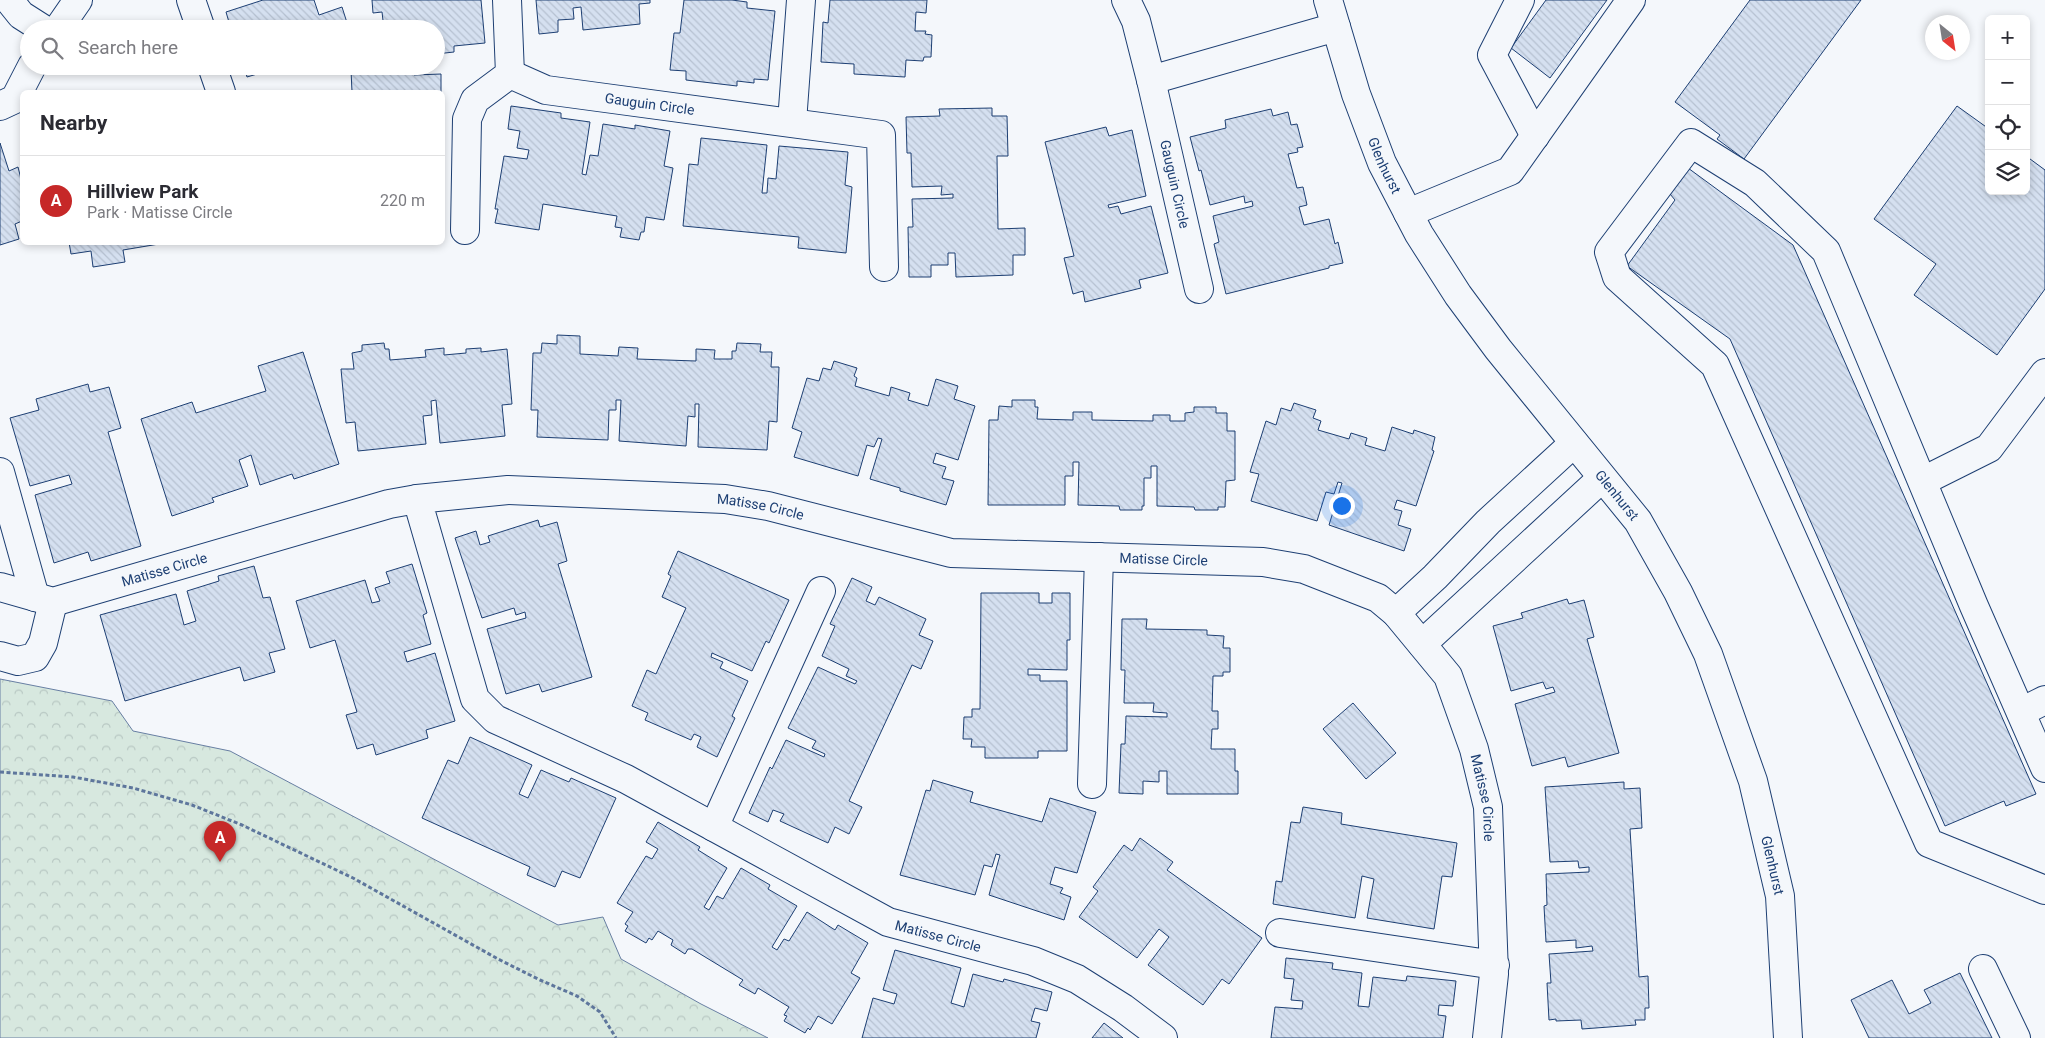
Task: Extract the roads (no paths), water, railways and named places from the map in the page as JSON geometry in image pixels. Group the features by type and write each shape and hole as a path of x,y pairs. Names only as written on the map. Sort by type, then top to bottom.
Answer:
{"street":[{"path":"9,0 21,14 30,20"},
{"path":"64,20 78,0"},
{"path":"192,0 198,20"},
{"path":"465,230 468,119 475,100 510,74 507,0"},
{"path":"792,122 801,0"},
{"name":"Gauguin Circle","path":"1126,0 1136,21 1151,80 1199,289"},
{"name":"Glenhurst","path":"1328,0 1356,94 1379,154 1419,234 1458,295 1498,349 1638,522 1678,592 1708,654 1753,781 1780,896 1788,1038"},
{"path":"1520,0 1492,55 1535,136"},
{"path":"1408,213 1510,171 1631,0"},
{"path":"1151,80 1336,27"},
{"name":"Gauguin Circle","path":"510,74 546,90 881,135 884,267"},
{"path":"12,105 27,75"},
{"path":"215,75 220,90"},
{"path":"2045,768 2033,706 1974,606 1826,251 1755,183 1691,143 1609,252 1617,278 1715,364 1929,843 2045,890"},
{"path":"1923,482 1989,448 2045,373"},
{"path":"1396,613 1435,577 1488,522 1574,443"},
{"path":"0,472 44,599 43,643 35,657 18,661 0,656"},
{"path":"1422,644 1602,478"},
{"name":"Matisse Circle","path":"44,599 389,504 417,499 508,490 725,498 768,506 951,553 1263,562 1304,569 1378,598 1396,613 1448,676 1474,749 1488,807 1494,965 1487,1038"},
{"name":"Matisse Circle","path":"417,499 475,699 495,719 626,779 888,922 1033,961 1077,979 1123,1008 1163,1038"},
{"name":"Matisse Circle","path":"1092,784 1099,557"},
{"path":"0,587 44,599"},
{"path":"714,827 821,591"},
{"path":"1280,933 1494,965"},
{"path":"1983,969 2016,1038"}],"place":[{"name":"Hillview Park","path":"220,862"}]}
